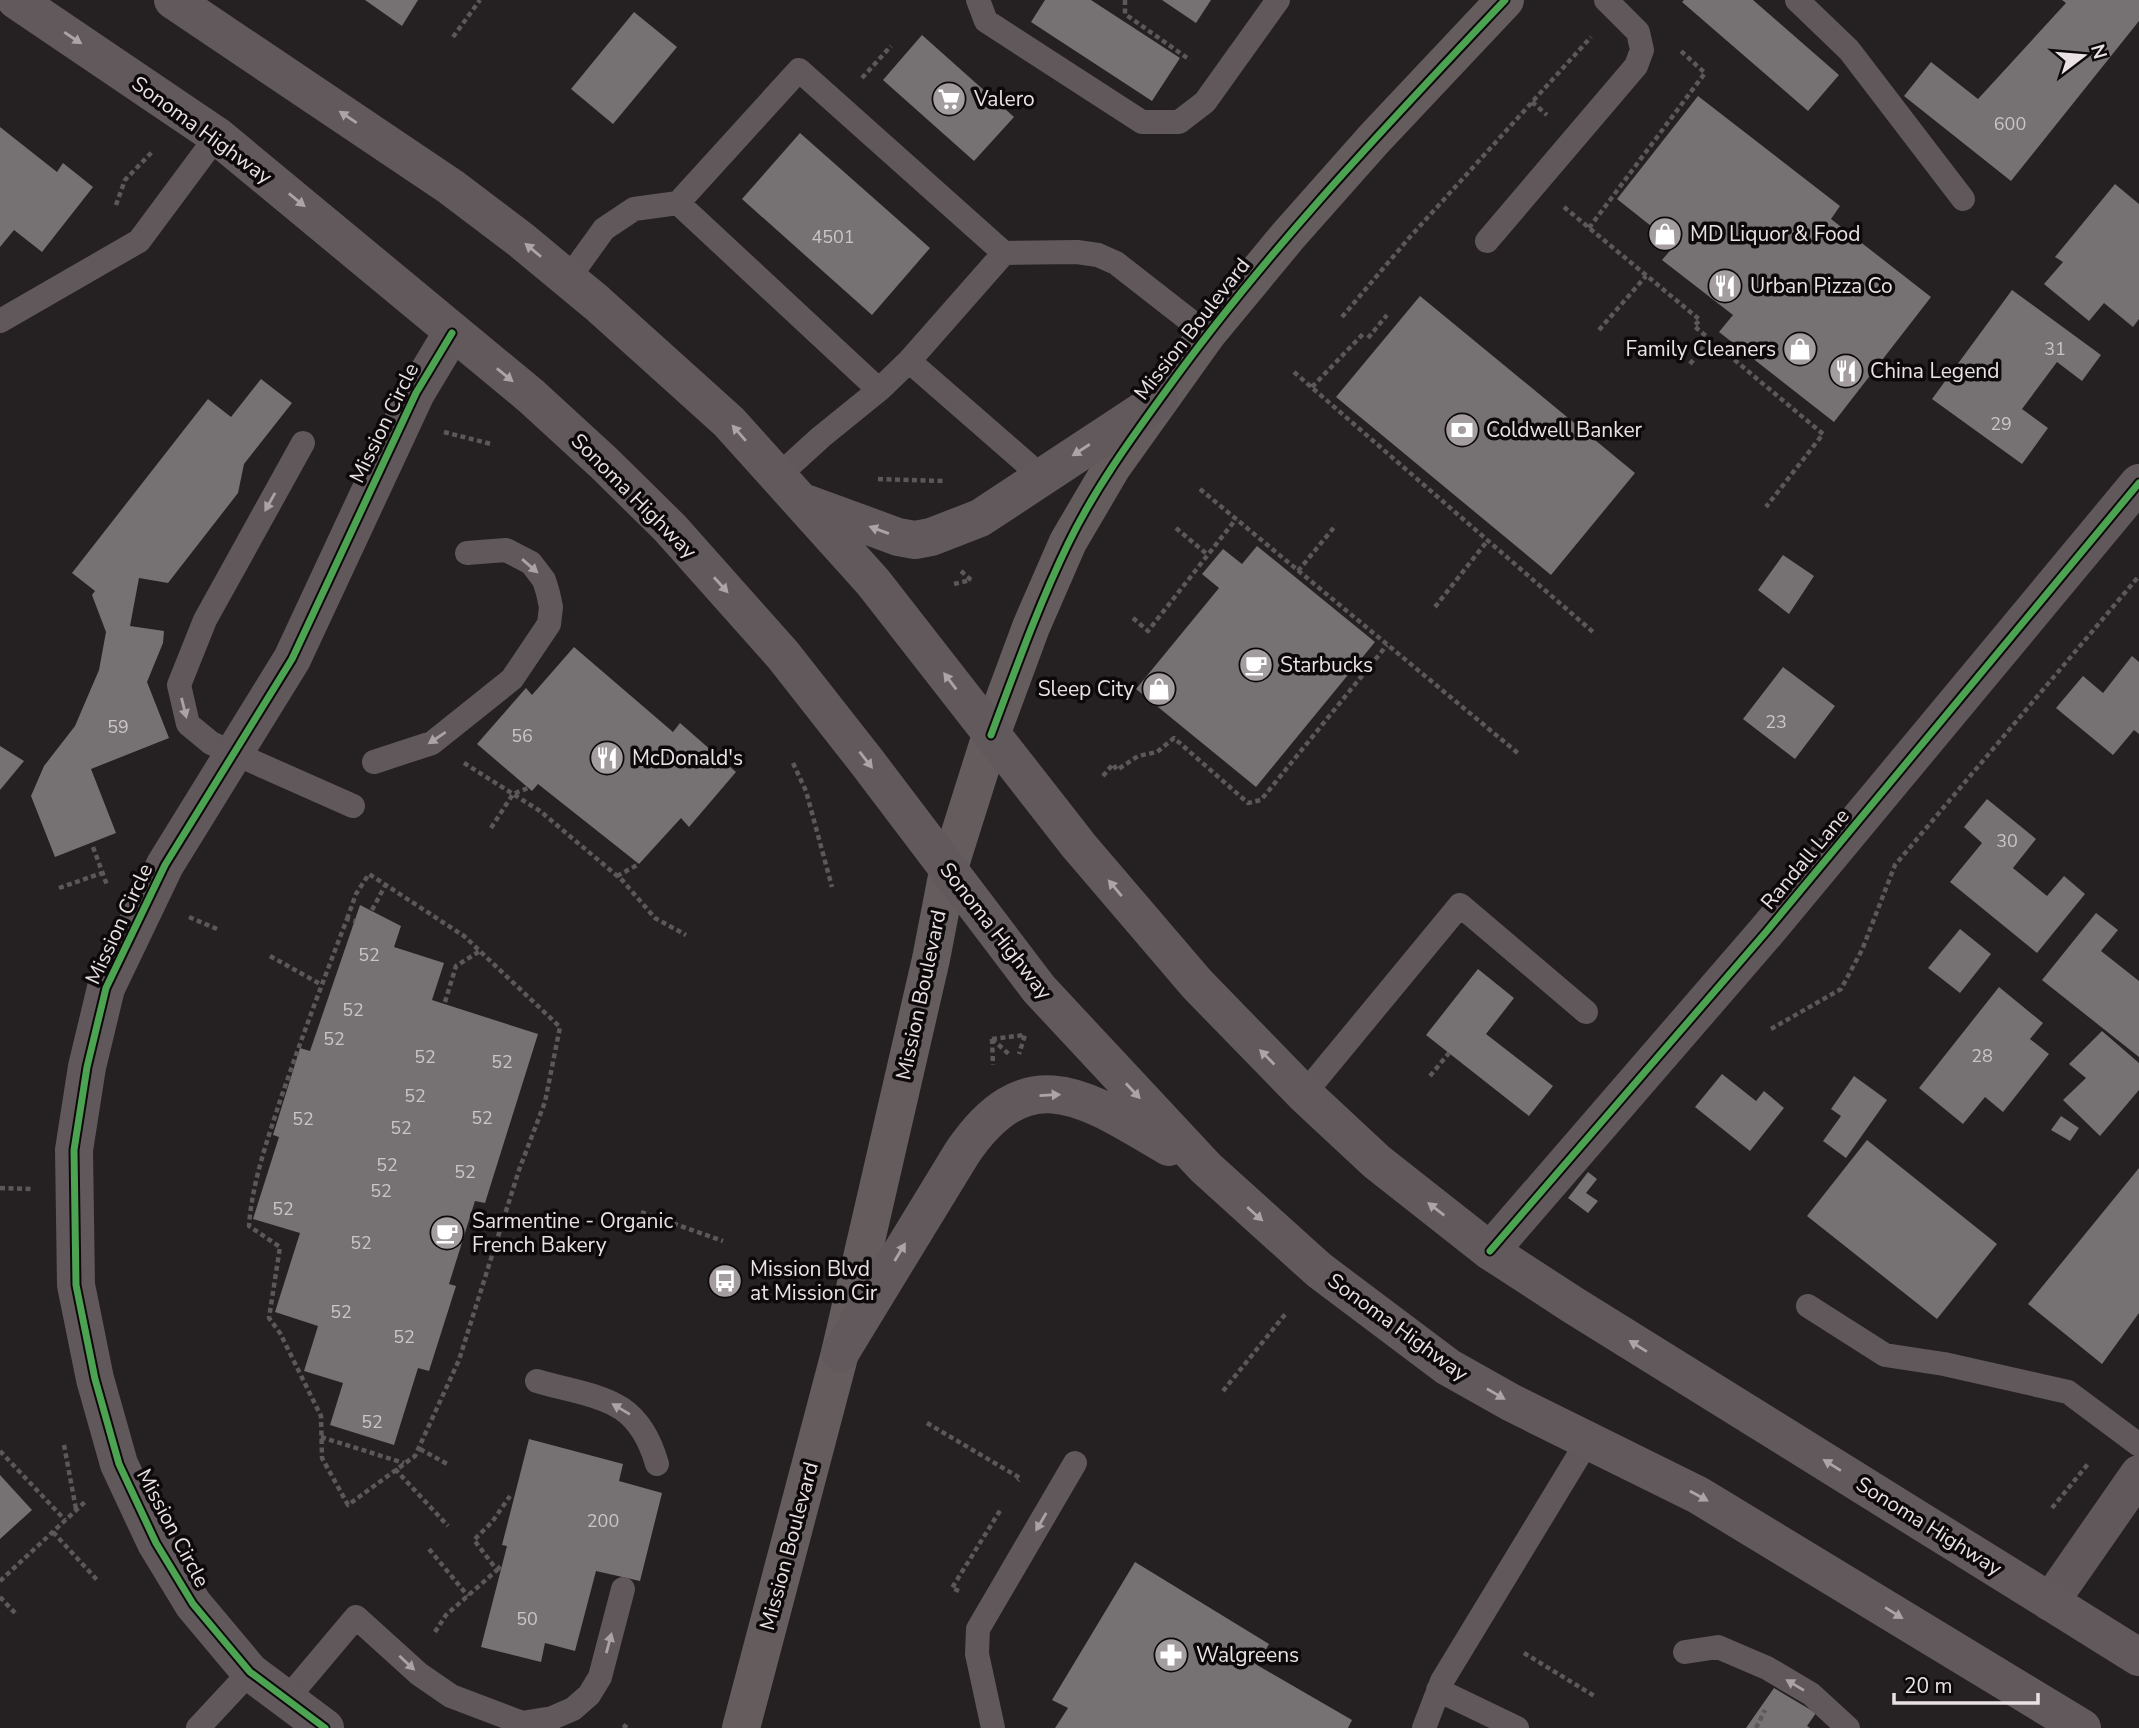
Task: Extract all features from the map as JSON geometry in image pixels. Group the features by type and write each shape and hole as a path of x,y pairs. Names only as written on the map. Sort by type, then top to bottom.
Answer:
{"main road":[{"name":"Sonoma Highway","path":"16,0 217,136 531,396 670,528 783,655 1039,989 1206,1168 1319,1270 1448,1367 1587,1442 1698,1495 2082,1728"},
{"name":"Sonoma Highway","path":"173,0 451,187 521,240 729,422 873,582 1079,846 1197,984 1304,1094 1377,1162 1490,1251 2139,1657"},
{"name":"Mission Boulevard","path":"741,1728 840,1353 948,871 991,735 1031,627 1069,542 1112,467 1207,334 1288,236 1374,139 1505,0"},
{"path":"790,489 898,537 915,540 931,537 980,518 1159,400"},
{"path":"840,1353 973,1136 1000,1110 1011,1104 1045,1093 1077,1098 1097,1105 1206,1168"}],"street":[{"name":"Mission Circle","path":"325,1728 250,1672 193,1604 156,1543 119,1464 95,1379 76,1284 74,1150 88,1067 106,988 165,865 292,659 416,393 452,333"},
{"name":"Randall Lane","path":"1490,1251 1766,932 2139,483"},
{"path":"2050,1602 2139,1474"}],"lane":[{"path":"978,0 986,21 1142,122 1179,122 1205,102 1278,0"},
{"path":"1797,0 1849,50 1963,199"},
{"path":"1487,241 1636,66 1642,50 1638,32 1611,5"},
{"path":"568,279 604,229 634,209 678,203 800,70 1004,253 1077,251 1098,255 1116,263 1207,334"},
{"path":"0,321 139,241 217,136"},
{"path":"678,203 879,390"},
{"path":"790,489 821,437 879,390 909,361 1004,253"},
{"path":"909,361 1041,476"},
{"path":"303,443 205,620 179,685 188,724 211,744 353,806"},
{"path":"374,762 432,743 512,679 549,624 551,607 548,593 544,580 531,563 506,550 467,553"},
{"path":"1304,1094 1460,905 1586,1012"},
{"path":"1808,1306 1885,1355 1968,1369 2068,1392 2139,1445"},
{"path":"537,1381 619,1405 634,1417 650,1441 657,1464"},
{"path":"1424,1728 1442,1681 1587,1442"},
{"path":"993,1728 977,1654 978,1629 1075,1462"},
{"path":"286,1700 356,1617 419,1674 452,1696 522,1723 552,1718 573,1709 589,1695 600,1677 623,1589"},
{"path":"1685,1652 1718,1647 1767,1668 1811,1694 1848,1728"},
{"path":"198,1728 250,1672"},
{"path":"1438,1690 1517,1728"}],"path":[{"path":"453,37 480,0"},
{"path":"1125,0 1125,14 1197,65"},
{"path":"1342,317 1611,5"},
{"path":"1589,228 1705,73 1681,52"},
{"path":"111,212 117,204 125,180 152,152"},
{"path":"1558,202 1700,320 1695,326 1824,434 1766,507"},
{"path":"1599,330 1646,276"},
{"path":"1312,387 1387,315"},
{"path":"1690,364 1710,339"},
{"path":"1294,372 1593,632"},
{"path":"435,429 491,444"},
{"path":"869,478 956,482"},
{"path":"1200,489 1519,754"},
{"path":"1133,618 1148,631 1236,519"},
{"path":"1298,571 1336,525"},
{"path":"1176,528 1208,555"},
{"path":"1435,607 1488,540"},
{"path":"1771,1029 1841,989 1862,950 1895,866 2139,576"},
{"path":"954,584 971,580"},
{"path":"1103,776 1113,764 1117,770 1138,757 1157,752 1174,738 1248,803 1261,800 1387,645"},
{"path":"457,759 540,811 617,876 654,918 686,935"},
{"path":"793,763 806,791 832,887"},
{"path":"491,828 513,794 527,788"},
{"path":"93,847 110,895"},
{"path":"617,876 639,864"},
{"path":"59,888 102,873"},
{"path":"369,874 464,936 559,1027 545,1102 519,1170 459,1360 415,1456 348,1505 322,1458 321,1416 280,1333 269,1318 280,1247 249,1226 251,1205 271,1128 347,919 356,894 369,874"},
{"path":"372,909 386,884"},
{"path":"347,919 355,921"},
{"path":"445,1002 456,966 480,951"},
{"path":"270,956 322,985"},
{"path":"1017,1062 992,1039 1025,1035"},
{"path":"1430,1076 1449,1053"},
{"path":"519,1170 526,1172"},
{"path":"641,1212 723,1241"},
{"path":"1223,1391 1287,1312"},
{"path":"927,1423 1020,1478 1013,1489"},
{"path":"321,1437 404,1463"},
{"path":"419,1449 449,1465"},
{"path":"0,1451 65,1520"},
{"path":"395,1469 448,1526"},
{"path":"497,1570 474,1540 492,1522 510,1496"},
{"path":"990,1608 952,1588 1006,1500"},
{"path":"53,1532 98,1581"},
{"path":"429,1549 468,1596"},
{"path":"435,1632 446,1615 502,1565"},
{"path":"0,1597 15,1613"},
{"path":"1524,1653 1596,1697"}],"building":[{"path":"365,0 418,0 402,26"},
{"path":"1045,0 1091,0 1180,58 1152,101 1031,22"},
{"path":"1162,0 1211,0 1196,23"},
{"path":"1753,0 1839,75 1808,111 1682,2"},
{"path":"2062,0 2139,0 2139,21 2011,181 1904,96 1931,62 1978,99 2066,3"},
{"path":"634,12 677,47 613,124 571,89"},
{"name":"Valero","path":"922,35 1014,117 974,161 883,80"},
{"path":"1698,96 1840,206 1831,219 1931,297 1834,422 1719,332 1733,315 1662,260 1675,245 1617,199"},
{"path":"0,127 57,172 63,163 93,187 42,252 14,230 0,247"},
{"path":"800,133 930,248 872,315 742,199"},
{"path":"2115,184 2139,204 2139,319 2133,327 2104,303 2089,321 2044,284 2063,262 2055,257"},
{"path":"2012,290 2101,355 2082,381 2057,362 2022,409 2048,428 2022,464 1932,399"},
{"path":"1420,296 1635,473 1551,575 1336,397"},
{"path":"261,379 292,403 244,464 238,493 168,583 139,578 130,626 164,631 163,643 147,682 169,738 91,769 116,833 55,857 31,796 44,766 75,726 99,670 106,632 92,595 95,591 72,573 208,399 231,417"},
{"name":"Starbucks","path":"1257,546 1375,642 1256,787 1136,689 1219,588 1202,574 1223,549 1242,564"},
{"path":"1783,555 1814,576 1789,614 1758,590"},
{"name":"McDonald's","path":"574,647 673,732 680,723 736,772 689,827 681,818 639,864 538,784 532,791 477,744 526,688 532,695"},
{"path":"2132,656 2139,662 2139,734 2134,730 2113,755 2056,708 2083,676 2103,693"},
{"path":"1783,667 1835,706 1795,759 1743,719"},
{"path":"0,746 24,761 0,790"},
{"path":"1987,799 2036,839 2013,868 2047,896 2064,876 2085,894 2037,953 1950,882 1982,843 1964,827"},
{"path":"360,905 401,926 394,947 444,963 432,1000 538,1034 485,1203 475,1201 449,1284 456,1286 429,1371 418,1368 394,1445 330,1425 343,1383 304,1371 318,1326 275,1312 300,1233 253,1219 279,1137 273,1135 300,1048 310,1051"},
{"path":"2096,913 2118,930 2101,951 2139,981 2139,1057 2042,980"},
{"path":"1960,929 1991,954 1960,993 1928,968"},
{"path":"1478,969 1514,998 1486,1034 1553,1086 1529,1116 1426,1035"},
{"path":"1999,987 2043,1023 2030,1039 2049,1054 2003,1112 1985,1097 1963,1124 1919,1088"},
{"path":"2102,1031 2139,1063 2139,1090 2100,1136 2063,1100 2086,1078 2069,1064"},
{"path":"1722,1074 1756,1101 1764,1091 1784,1108 1750,1151 1695,1107"},
{"path":"1854,1076 1887,1100 1846,1158 1823,1141 1841,1116 1831,1109"},
{"path":"2061,1116 2079,1128 2070,1141 2051,1130"},
{"path":"1867,1140 1997,1244 1937,1319 1807,1216"},
{"path":"2139,1168 2139,1313 2102,1364 2028,1304"},
{"path":"1588,1172 1597,1179 1586,1193 1598,1201 1588,1213 1568,1198"},
{"path":"529,1439 623,1464 619,1481 662,1493 640,1581 596,1571 575,1651 545,1643 541,1662 481,1647 507,1546 502,1545"},
{"path":"0,1475 32,1510 0,1539"},
{"name":"Walgreens","path":"1135,1562 1269,1644 1257,1665 1352,1720 1348,1728 1055,1728 1068,1708 1052,1700"},
{"path":"1774,1688 1816,1713 1807,1726 1810,1728 1746,1728"}],"cycle path":[{"path":"991,735 1037,615 1068,544 1101,485 1139,428 1204,340 1286,239 1328,190 1505,0"},
{"path":"325,1728 250,1672 193,1604 156,1543 119,1464 95,1379 76,1285 74,1150 87,1067 106,988 165,865 292,659 416,393 452,333"},
{"path":"1490,1251 1766,932 2139,483"}],"place":[{"name":"Valero","path":"949,99"},
{"name":"MD Liquor & Food","path":"1665,234"},
{"name":"Urban Pizza Co","path":"1725,286"},
{"name":"Family Cleaners","path":"1800,349"},
{"name":"China Legend","path":"1846,371"},
{"name":"Coldwell Banker","path":"1462,430"},
{"name":"Starbucks","path":"1256,665"},
{"name":"Sleep City","path":"1159,689"},
{"name":"McDonald's","path":"607,758"},
{"name":"Sarmentine - Organic French Bakery","path":"447,1233"},
{"name":"Mission Blvd at Mission Cir","path":"725,1281"},
{"name":"Walgreens","path":"1171,1655"}]}
